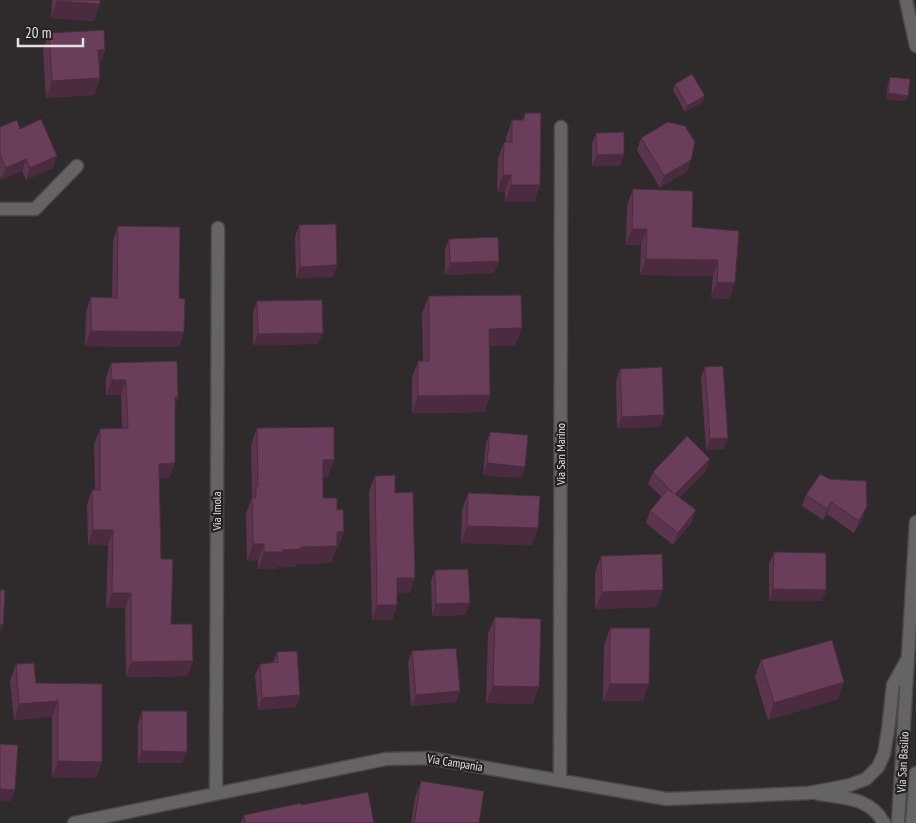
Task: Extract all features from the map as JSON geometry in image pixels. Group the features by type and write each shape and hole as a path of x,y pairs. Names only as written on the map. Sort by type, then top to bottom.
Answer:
{"street":[{"path":"906,0 916,46"},
{"name":"Via San Marino","path":"560,127 560,780"},
{"path":"0,209 36,209 77,166"},
{"name":"Via Imola","path":"216,794 218,228"},
{"name":"Via San Basilio","path":"898,823 916,522"},
{"path":"809,793 850,785 866,779 878,767 884,754 893,685 908,658"},
{"name":"Via Campania","path":"74,823 386,759 429,758 667,798 809,793"},
{"name":"Via San Basilio","path":"912,823 916,773"},
{"path":"809,793 868,804 880,815 884,823"}],"building":[{"path":"100,0 100,4 57,1"},
{"path":"104,30 105,50 98,50 100,78 52,81 49,33"},
{"path":"692,74 705,96 687,106 675,84"},
{"path":"890,77 910,79 908,96 888,93"},
{"path":"525,113 541,113 540,185 511,185 511,175 503,175 504,142 512,142 512,120 524,120"},
{"path":"41,119 57,156 30,168 26,159 6,168 0,155 0,127 17,120 20,129"},
{"path":"668,122 685,126 695,142 691,160 664,176 641,138"},
{"path":"624,132 624,154 597,155 596,133"},
{"path":"633,189 693,191 692,227 739,231 735,283 717,282 718,260 646,259 647,229 632,229"},
{"path":"336,224 337,265 300,267 299,225"},
{"path":"118,226 180,227 179,298 185,299 184,332 91,331 91,297 117,298"},
{"path":"498,237 499,261 450,263 449,239"},
{"path":"521,295 522,328 489,329 490,395 418,396 418,361 429,361 429,296"},
{"path":"322,300 323,333 258,334 257,301"},
{"path":"177,361 178,397 175,397 175,463 159,464 161,559 173,559 171,624 192,624 193,661 131,662 131,593 112,593 113,530 93,530 92,490 100,490 100,429 128,428 126,380 112,380 111,363"},
{"path":"723,366 728,438 710,439 705,367"},
{"path":"662,367 664,415 622,417 620,369"},
{"path":"334,427 334,460 323,460 323,498 337,498 337,510 343,509 344,531 337,532 337,546 301,547 301,549 282,550 283,552 264,552 264,544 253,544 252,497 256,498 256,486 258,486 257,428"},
{"path":"490,432 528,435 525,467 487,463"},
{"path":"687,436 710,459 675,494 696,510 678,533 650,511 668,489 674,494 653,472"},
{"path":"820,474 829,479 866,481 867,506 859,521 831,502 827,509 806,495"},
{"path":"395,475 395,493 413,492 415,578 397,578 397,605 377,605 375,476"},
{"path":"468,493 540,496 538,528 467,526"},
{"path":"774,552 826,553 826,590 773,589"},
{"path":"662,554 663,590 602,592 601,556"},
{"path":"468,569 470,603 436,604 435,570"},
{"path":"0,590 5,590 3,625 0,625"},
{"path":"495,617 541,619 539,687 493,686"},
{"path":"610,628 650,628 649,684 610,684"},
{"path":"832,640 844,682 774,703 761,660"},
{"path":"456,648 460,691 416,695 412,651"},
{"path":"297,651 300,695 262,698 260,664 278,662 277,652"},
{"path":"34,663 36,683 102,684 102,762 58,761 58,701 19,704 16,664"},
{"path":"142,711 187,711 187,752 142,751"},
{"path":"0,744 18,745 15,790 0,789"},
{"path":"421,781 484,791 479,823 414,823"},
{"path":"368,792 374,823 245,823 244,815"}]}
